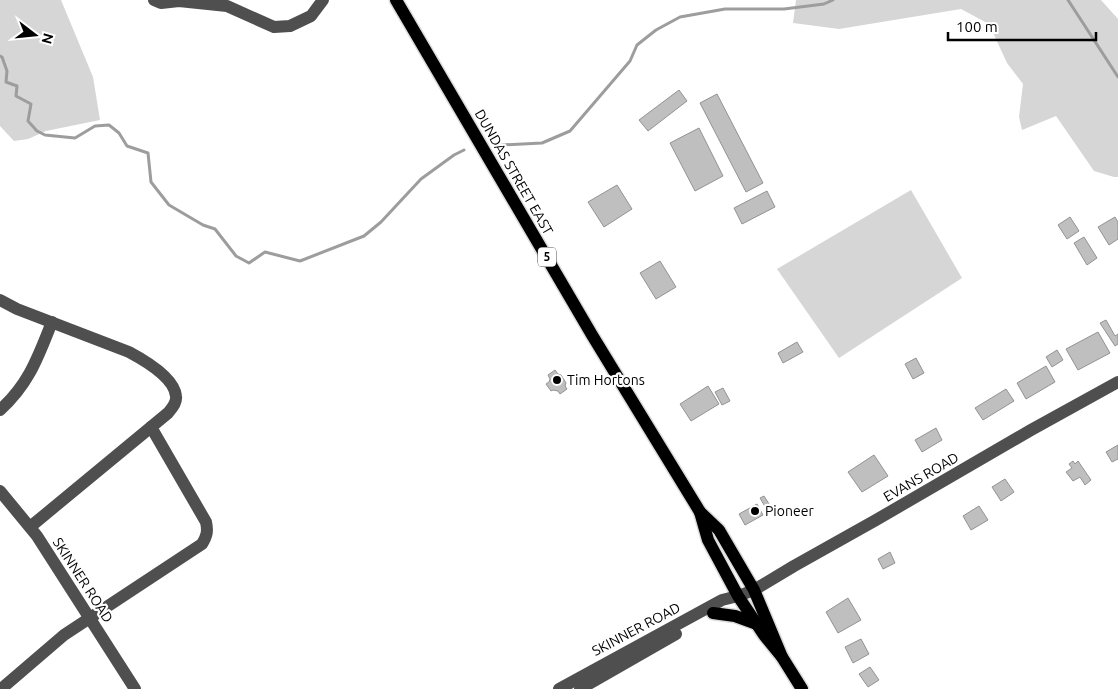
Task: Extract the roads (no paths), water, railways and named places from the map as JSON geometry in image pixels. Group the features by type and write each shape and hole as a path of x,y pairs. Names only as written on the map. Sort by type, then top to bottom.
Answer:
{"main road":[{"name":"DUNDAS STREET EAST","path":"396,0 592,335 700,512 719,530 754,590 782,657"},
{"name":"DUNDAS STREET EAST","path":"700,512 708,540 733,598 757,624 782,657 802,689"},
{"path":"713,613 735,616 757,624"}],"street":[{"path":"154,0 161,3 179,1 227,6 274,27 290,26 311,16 323,0"},
{"path":"0,300 129,352 145,361 163,375 172,385 176,396 175,403 168,414 30,527"},
{"path":"0,410 16,394 28,376 52,322"},
{"name":"EVANS ROAD","path":"733,598 754,590 1118,382"},
{"path":"1,689 64,635 202,544 206,538 208,531 206,522 151,427"},
{"name":"SKINNER ROAD","path":"0,491 37,536 135,689"},
{"name":"SKINNER ROAD","path":"580,689 713,613 733,598"},
{"name":"SKINNER ROAD","path":"559,689 714,604 733,598"}],"waterway":[{"path":"501,145 542,143 570,131 630,61 637,45 656,30 680,17 725,9 784,9 824,4 833,0"},
{"path":"1068,0 1118,77"},
{"path":"0,56 7,71 6,82 17,86 16,96 31,104 28,121 37,131 45,135 75,138 95,126 109,125 119,133 127,146 148,153 151,182 169,205 203,225 215,229 236,256 249,263 265,252 300,261 364,236 381,222 421,179 464,150"}],"place":[{"name":"Tim Hortons","path":"557,380"},
{"name":"Pioneer","path":"755,511"}]}
